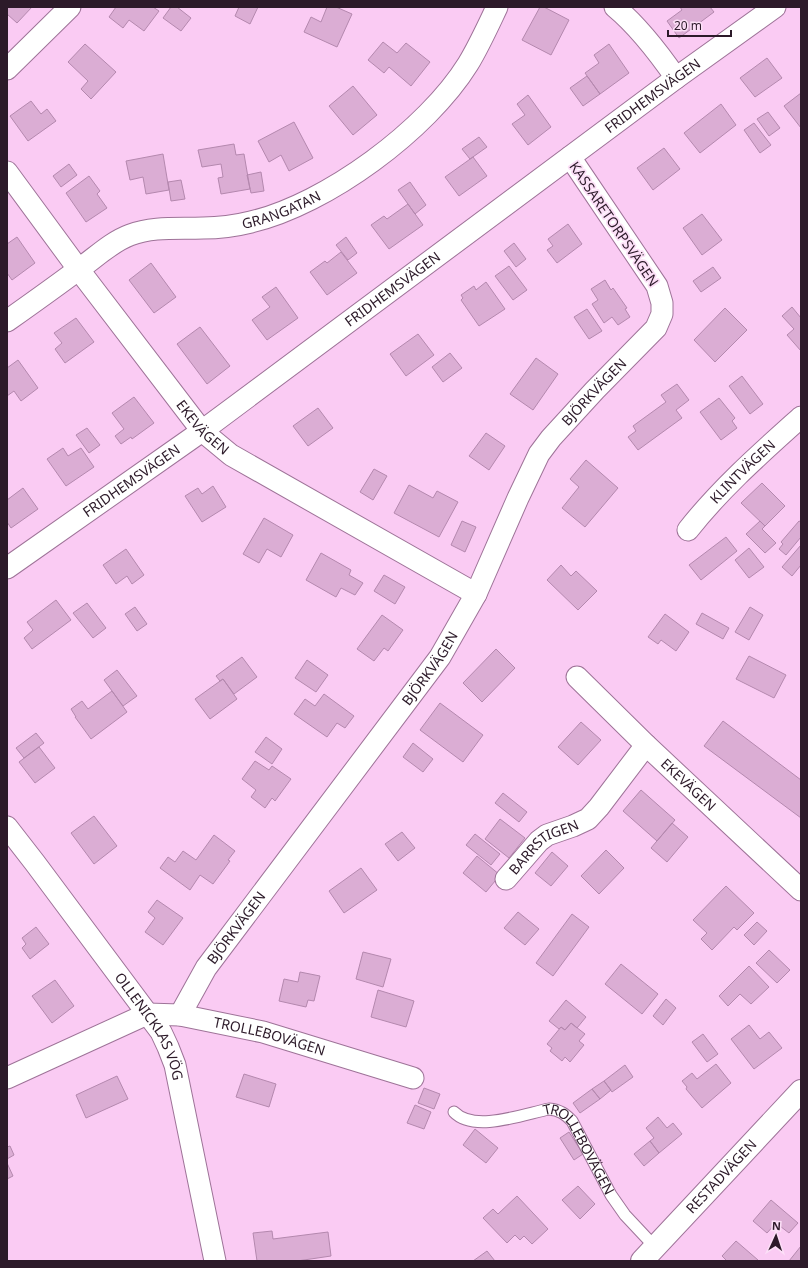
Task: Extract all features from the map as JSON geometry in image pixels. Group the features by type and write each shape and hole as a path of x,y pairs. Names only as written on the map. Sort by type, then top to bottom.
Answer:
{"street":[{"path":"7,69 70,7"},
{"name":"GRANGATAN","path":"7,321 110,246 129,235 149,229 224,227 252,222 282,213 315,197 350,177 390,147 423,118 444,96 467,65 497,7"},
{"path":"614,7 646,38 676,78"},
{"name":"FRIDHEMSVÄGEN","path":"7,568 202,431 676,78 775,7"},
{"name":"KASSARETORPSVÄGEN","path":"570,157 657,286 662,303 662,314"},
{"name":"EKEVÄGEN","path":"7,172 79,270 202,431 231,455 476,594"},
{"name":"BJÖRKVÄGEN","path":"180,1015 206,968 440,657 476,594 539,454 551,438 656,328 662,314"},
{"name":"KLINTVÄGEN","path":"688,530 704,509 726,486 801,417"},
{"name":"EKEVÄGEN","path":"577,677 646,745 801,890"},
{"name":"BARRSTIGEN","path":"506,879 522,859 547,835 588,819 646,745"},
{"name":"OLLENICKLAS VÖG","path":"7,826 147,1014 168,1047 175,1065 215,1261"},
{"path":"7,1078 147,1014"},
{"name":"TROLLEBOVÄGEN","path":"147,1014 180,1015 263,1032 413,1078"},
{"name":"RESTADVÄGEN","path":"648,1254 801,1091"}],"lane":[{"name":"TROLLEBOVÄGEN","path":"454,1112 464,1119 484,1121 503,1120 549,1109 557,1110 565,1114 572,1121 611,1195 648,1254"}],"building":[{"path":"7,7 32,7 17,23 7,14"},
{"path":"116,7 153,7 159,11 144,31 129,20 123,28 109,17"},
{"path":"171,7 177,7 191,18 181,31 163,18"},
{"path":"239,7 258,7 250,24 235,16"},
{"path":"327,7 336,7 352,14 337,47 304,32 311,17 321,22"},
{"path":"540,7 544,7 569,20 551,55 522,40"},
{"path":"680,7 710,7 714,12 679,38 667,21 682,10"},
{"path":"383,42 397,53 406,43 430,62 411,86 389,67 384,73 368,60"},
{"path":"85,44 116,72 91,99 81,89 88,81 68,62"},
{"path":"609,44 629,73 600,94 585,73 599,63 594,55"},
{"path":"767,58 782,78 755,97 740,78"},
{"path":"587,76 600,94 583,106 570,88"},
{"path":"353,86 377,115 353,135 329,106"},
{"path":"801,93 801,128 784,106"},
{"path":"528,95 551,127 528,145 512,124 525,115 517,104"},
{"path":"31,101 41,114 47,109 56,121 28,141 10,116"},
{"path":"721,104 736,125 700,153 684,133"},
{"path":"768,112 780,128 769,136 757,119"},
{"path":"294,122 313,158 289,171 281,155 269,162 258,141"},
{"path":"754,123 771,145 760,153 744,130"},
{"path":"479,137 487,147 470,159 462,149"},
{"path":"234,144 236,155 244,154 250,189 221,194 218,178 223,177 221,164 202,167 198,150"},
{"path":"664,148 680,169 653,190 637,168"},
{"path":"163,154 169,190 146,194 143,177 130,180 126,161"},
{"path":"473,157 487,176 459,196 445,177"},
{"path":"69,164 77,175 61,187 53,176"},
{"path":"261,172 264,191 251,193 247,175"},
{"path":"89,176 100,191 97,194 107,208 86,222 66,193"},
{"path":"181,180 185,199 171,201 168,182"},
{"path":"410,182 426,205 415,214 398,190"},
{"path":"408,204 423,225 389,249 371,225 384,216 387,219"},
{"path":"702,214 722,240 702,255 683,228"},
{"path":"568,224 582,244 557,263 547,250 553,246 548,239"},
{"path":"17,237 35,263 12,280 7,273 7,244"},
{"path":"346,237 357,253 348,260 336,245"},
{"path":"514,243 526,259 516,267 504,251"},
{"path":"341,252 357,273 327,295 310,272 325,261 327,263"},
{"path":"151,263 176,297 154,313 129,280"},
{"path":"509,266 527,290 513,300 495,276"},
{"path":"713,267 721,278 701,292 693,281"},
{"path":"605,280 611,290 613,288 627,308 625,309 630,317 618,325 612,317 604,323 592,304 598,300 591,289"},
{"path":"486,282 505,309 479,326 461,300 463,298 461,295 474,286 476,290"},
{"path":"276,287 298,318 267,340 252,320 270,307 262,297"},
{"path":"792,307 801,318 801,351 787,335 794,329 782,316"},
{"path":"725,308 747,330 715,362 694,340"},
{"path":"587,309 602,331 589,339 574,317"},
{"path":"76,318 94,342 65,363 55,349 62,343 54,333"},
{"path":"200,327 230,366 207,384 177,344"},
{"path":"418,334 434,355 406,376 390,354"},
{"path":"450,353 462,368 443,382 432,367"},
{"path":"536,358 558,374 533,410 510,394"},
{"path":"18,360 38,388 21,401 14,391 7,396 7,368"},
{"path":"742,376 763,404 750,414 729,386"},
{"path":"677,384 689,400 676,410 682,418 638,450 628,437 636,431 633,426 666,402 661,395"},
{"path":"134,397 154,423 132,439 131,437 121,444 115,436 124,429 112,413"},
{"path":"719,398 735,418 732,421 737,428 721,440 700,412"},
{"path":"318,408 333,428 308,446 293,426"},
{"path":"87,428 100,445 89,453 76,435"},
{"path":"486,433 505,446 489,470 469,456"},
{"path":"63,448 68,456 81,448 94,467 66,486 47,459"},
{"path":"586,460 618,488 585,527 562,508 579,487 570,479"},
{"path":"374,469 387,476 373,500 360,492"},
{"path":"762,483 785,506 765,526 741,503"},
{"path":"409,485 433,498 437,491 458,502 439,537 394,513"},
{"path":"213,486 226,507 202,522 185,496 198,488 202,494"},
{"path":"23,488 38,509 11,528 7,522 7,500"},
{"path":"264,518 293,535 281,557 267,549 259,563 243,554"},
{"path":"462,521 476,527 465,552 451,545"},
{"path":"760,521 765,526 762,529 776,543 765,553 746,534"},
{"path":"799,521 801,522 801,537 786,555 779,549 783,544 781,542"},
{"path":"726,537 737,551 701,580 689,565"},
{"path":"801,545 801,565 792,576 782,567"},
{"path":"749,548 764,567 749,578 735,560"},
{"path":"126,549 144,575 132,584 127,576 116,584 103,565"},
{"path":"321,553 351,570 349,575 363,583 355,595 341,588 336,597 306,580"},
{"path":"561,565 571,576 576,571 597,591 578,610 547,580"},
{"path":"384,575 405,587 395,604 374,591"},
{"path":"56,600 71,620 32,649 24,638 33,630 27,622"},
{"path":"87,603 106,628 93,638 73,613"},
{"path":"135,607 147,624 137,631 125,614"},
{"path":"750,607 763,615 749,640 735,632"},
{"path":"702,613 729,628 723,639 696,624"},
{"path":"665,614 689,632 676,651 661,640 658,644 648,637"},
{"path":"382,615 403,630 388,651 384,648 374,661 357,649"},
{"path":"496,649 515,668 482,702 463,683"},
{"path":"749,656 786,675 774,698 736,679"},
{"path":"242,657 257,677 234,694 223,679 220,681 216,676"},
{"path":"307,660 328,675 316,692 295,678"},
{"path":"117,670 137,696 123,706 104,680"},
{"path":"223,679 237,699 210,719 195,699"},
{"path":"112,691 127,712 91,739 71,709 82,701 88,709"},
{"path":"324,694 354,716 345,728 337,723 327,737 294,714 305,699 315,706"},
{"path":"440,703 483,735 463,762 420,730"},
{"path":"723,721 801,780 801,818 704,746"},
{"path":"581,722 601,740 578,765 558,747"},
{"path":"36,733 44,743 24,758 16,748"},
{"path":"266,737 282,749 272,764 255,752"},
{"path":"413,743 433,759 423,772 403,757"},
{"path":"39,747 55,768 35,783 19,762"},
{"path":"255,761 269,770 272,766 291,779 275,801 272,798 265,808 251,797 256,790 242,779"},
{"path":"641,790 675,820 657,841 623,811"},
{"path":"503,793 527,812 519,822 495,803"},
{"path":"94,816 117,846 94,864 71,833"},
{"path":"500,819 525,838 509,858 485,839"},
{"path":"672,823 688,837 667,862 651,848"},
{"path":"402,832 415,848 398,861 385,844"},
{"path":"475,834 500,854 491,865 466,845"},
{"path":"214,835 235,851 228,860 230,861 213,884 200,875 190,890 160,868 168,857 175,862 183,851 196,860"},
{"path":"606,850 624,868 599,894 581,876"},
{"path":"552,852 568,866 551,886 535,873"},
{"path":"477,856 500,875 486,892 463,873"},
{"path":"361,868 377,890 344,913 329,891"},
{"path":"726,886 754,913 737,930 734,927 712,950 701,939 707,933 693,920"},
{"path":"157,900 183,918 163,945 145,932 155,918 148,912"},
{"path":"518,912 539,929 525,945 504,928"},
{"path":"572,914 589,927 553,976 536,963"},
{"path":"757,922 767,931 754,945 744,935"},
{"path":"36,927 49,944 30,959 22,948 26,944 22,938"},
{"path":"769,950 790,970 777,983 756,963"},
{"path":"363,952 391,959 383,987 356,979"},
{"path":"621,964 658,994 642,1014 605,984"},
{"path":"749,966 769,987 751,1004 740,994 728,1006 719,996"},
{"path":"300,972 320,976 314,1001 308,1000 306,1007 279,1001 284,979 298,982"},
{"path":"55,980 74,1006 52,1023 32,996"},
{"path":"378,990 414,1001 406,1027 371,1017"},
{"path":"666,999 676,1008 663,1025 653,1016"},
{"path":"566,1000 586,1017 577,1028 571,1023 565,1030 561,1027 559,1029 549,1021"},
{"path":"571,1023 585,1034 579,1041 584,1045 570,1062 565,1057 562,1061 550,1051 552,1048 547,1044 561,1027 565,1030"},
{"path":"749,1025 760,1039 769,1032 782,1048 754,1069 731,1039"},
{"path":"703,1034 718,1054 707,1062 692,1042"},
{"path":"716,1064 731,1083 702,1108 686,1089 687,1087 682,1081 692,1073 697,1079"},
{"path":"625,1065 633,1077 612,1092 604,1081"},
{"path":"244,1074 276,1084 269,1107 236,1097"},
{"path":"117,1076 128,1099 86,1118 76,1095"},
{"path":"604,1081 611,1090 600,1099 592,1089"},
{"path":"424,1088 440,1094 434,1109 418,1103"},
{"path":"592,1089 600,1099 580,1113 573,1103"},
{"path":"415,1105 431,1112 424,1129 407,1123"},
{"path":"658,1117 667,1128 673,1123 682,1134 659,1153 650,1141 654,1138 646,1128"},
{"path":"475,1129 498,1148 486,1163 463,1145"},
{"path":"569,1132 583,1154 574,1160 560,1138"},
{"path":"650,1141 659,1153 644,1166 634,1154"},
{"path":"10,1146 14,1155 7,1159 7,1147"},
{"path":"7,1163 13,1176 7,1179"},
{"path":"578,1186 595,1204 580,1219 562,1200"},
{"path":"517,1196 548,1229 532,1244 524,1236 520,1240 515,1235 507,1243 483,1218 493,1209 498,1214"},
{"path":"771,1200 798,1223 789,1233 776,1223 767,1233 753,1221"},
{"path":"272,1231 273,1239 328,1232 331,1256 297,1261 257,1261 253,1233"},
{"path":"736,1241 758,1261 727,1261 722,1256"},
{"path":"801,1246 801,1261 789,1261"},
{"path":"487,1251 495,1261 473,1261"}]}
